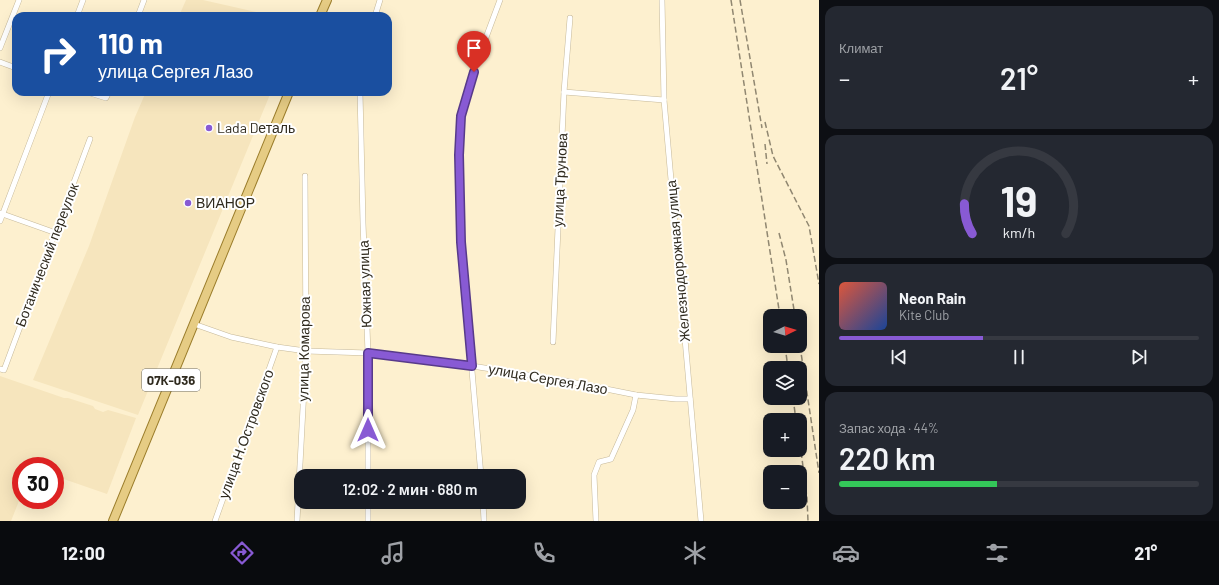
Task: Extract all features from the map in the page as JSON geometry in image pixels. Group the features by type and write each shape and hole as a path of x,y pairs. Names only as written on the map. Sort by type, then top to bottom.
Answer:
{"main road":[{"path":"322,12 327,0"},
{"name":"07К-036","path":"113,521 287,96"}],"street":[{"path":"14,12 19,0"},
{"path":"78,12 83,0"},
{"path":"140,12 144,0"},
{"path":"376,12 380,0"},
{"path":"480,469 461,242 459,155 461,116 469,83 500,0"},
{"name":"Железнодорожная улица","path":"662,0 664,100 701,521"},
{"path":"0,48 12,18"},
{"name":"улица Трунова","path":"553,342 564,92 570,18"},
{"path":"0,62 12,66"},
{"path":"564,92 664,100"},
{"path":"0,221 47,96"},
{"name":"Южная улица","path":"360,96 368,353 368,469"},
{"name":"Ботанический переулок","path":"2,369 56,233 90,139"},
{"name":"улица Комарова","path":"297,521 306,351 305,176"},
{"path":"2,213 56,233"},
{"name":"улица Сергея Лазо","path":"194,324 231,337 277,347 306,351 368,353 472,366 566,381 636,395 690,399"},
{"name":"улица Н.Островского","path":"214,521 277,347"},
{"path":"596,521 594,475 598,462 612,460 633,410 636,395"},
{"path":"368,509 368,521"},
{"path":"483,509 484,521"}],"shaded area":[{"path":"186,0 203,0 256,12 181,12"},
{"path":"144,96 269,96 138,415 33,380 89,246 135,117"},
{"path":"0,376 64,398 93,406 95,409 103,412 108,410 136,418 107,494 64,479 64,457 12,457 12,509 16,509 11,521 0,521"}],"railway":[{"path":"731,0 779,309"},
{"path":"740,0 762,128"},
{"path":"765,122 773,156 809,226 819,284"},
{"path":"765,144 767,164"},
{"path":"779,233 786,260 794,309"},
{"path":"786,353 787,361"},
{"path":"801,353 819,473"},
{"path":"794,405 795,413"},
{"path":"802,457 807,498 808,521"}],"place":[{"name":"Lada Dеталь","path":"209,128"},
{"name":"ВИАНОР","path":"188,203"}],"route":[{"path":"368,430 368,353 472,366 461,242 459,155 461,116 469,83 474,72"}]}
